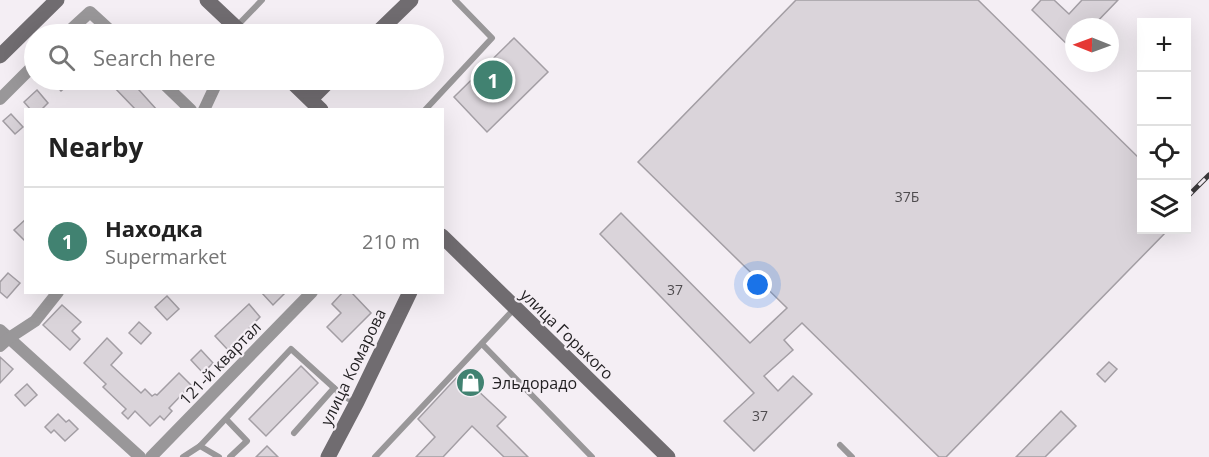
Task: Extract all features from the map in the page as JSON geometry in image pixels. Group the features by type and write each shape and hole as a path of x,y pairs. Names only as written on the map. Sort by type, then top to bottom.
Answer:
{"main road":[{"path":"33,24 57,0"},
{"path":"207,0 232,24"},
{"path":"386,24 411,0"},
{"path":"0,56 24,32"},
{"path":"301,90 316,104 324,90"},
{"name":"улица Горького","path":"444,238 660,452"},
{"name":"улица Комарова","path":"328,457 409,294"}],"street":[{"path":"77,24 90,12 103,24"},
{"path":"0,99 24,75"},
{"path":"170,90 189,108"},
{"path":"205,108 213,90"},
{"path":"56,294 34,321 3,338 140,457"},
{"name":"121-й квартал","path":"151,457 310,294"}],"lane":[{"path":"244,24 262,0"},
{"path":"444,90 492,38 455,0"},
{"path":"427,108 444,90"},
{"path":"375,457 515,308"},
{"path":"482,344 592,457"},
{"path":"183,457 200,446 291,349 343,396 357,402"},
{"path":"294,433 334,388"},
{"path":"226,419 247,441 230,457"},
{"path":"840,445 852,457"},
{"path":"200,446 219,457"}],"building":[{"path":"796,0 978,0 1137,156 1137,234 1164,234 946,457 939,457 802,323 784,340 793,350 764,376 778,391 793,376 812,394 754,451 724,421 754,393 600,234 621,213 750,343 787,308 638,162"},
{"path":"1041,0 1054,0 1069,14 1082,0 1118,0 1101,18 1065,18 1065,42 1032,10"},
{"path":"514,38 548,72 487,132 454,97"},
{"path":"37,90 48,103 43,108 29,108 24,102"},
{"path":"117,90 139,90 155,108 134,108"},
{"path":"11,114 23,127 15,134 3,121"},
{"path":"24,221 24,240 14,230"},
{"path":"8,273 20,283 7,298 0,292 0,282"},
{"path":"263,294 284,294 273,305"},
{"path":"341,294 353,294 371,313 342,342 327,327 341,313 332,304"},
{"path":"167,296 179,309 167,320 155,307"},
{"path":"249,304 260,317 228,350 215,336"},
{"path":"62,305 81,322 72,331 80,339 70,350 43,325"},
{"path":"139,322 151,333 141,344 129,333"},
{"path":"107,338 122,353 111,365 141,393 145,389 152,396 157,395 179,373 191,385 169,408 172,411 164,420 160,416 150,426 135,411 128,419 122,413 126,409 103,387 106,384 84,363"},
{"path":"201,350 213,363 203,373 191,360"},
{"path":"0,357 13,369 0,383"},
{"path":"1109,362 1117,369 1105,382 1097,374"},
{"path":"301,366 318,383 266,436 249,419"},
{"path":"460,374 506,417 497,426 528,457 504,457 472,426 443,457 416,457 435,437 418,419"},
{"path":"27,384 37,395 25,406 15,395"},
{"path":"1061,411 1076,426 1045,457 1016,457"},
{"path":"58,414 78,429 65,441 54,430 51,433 45,427"},
{"path":"267,446 278,457 256,457"}],"railway":[{"path":"1191,193 1209,175"}],"place":[{"name":"Находка","path":"493,80"},
{"name":"Эльдорадо","path":"471,383"}]}
